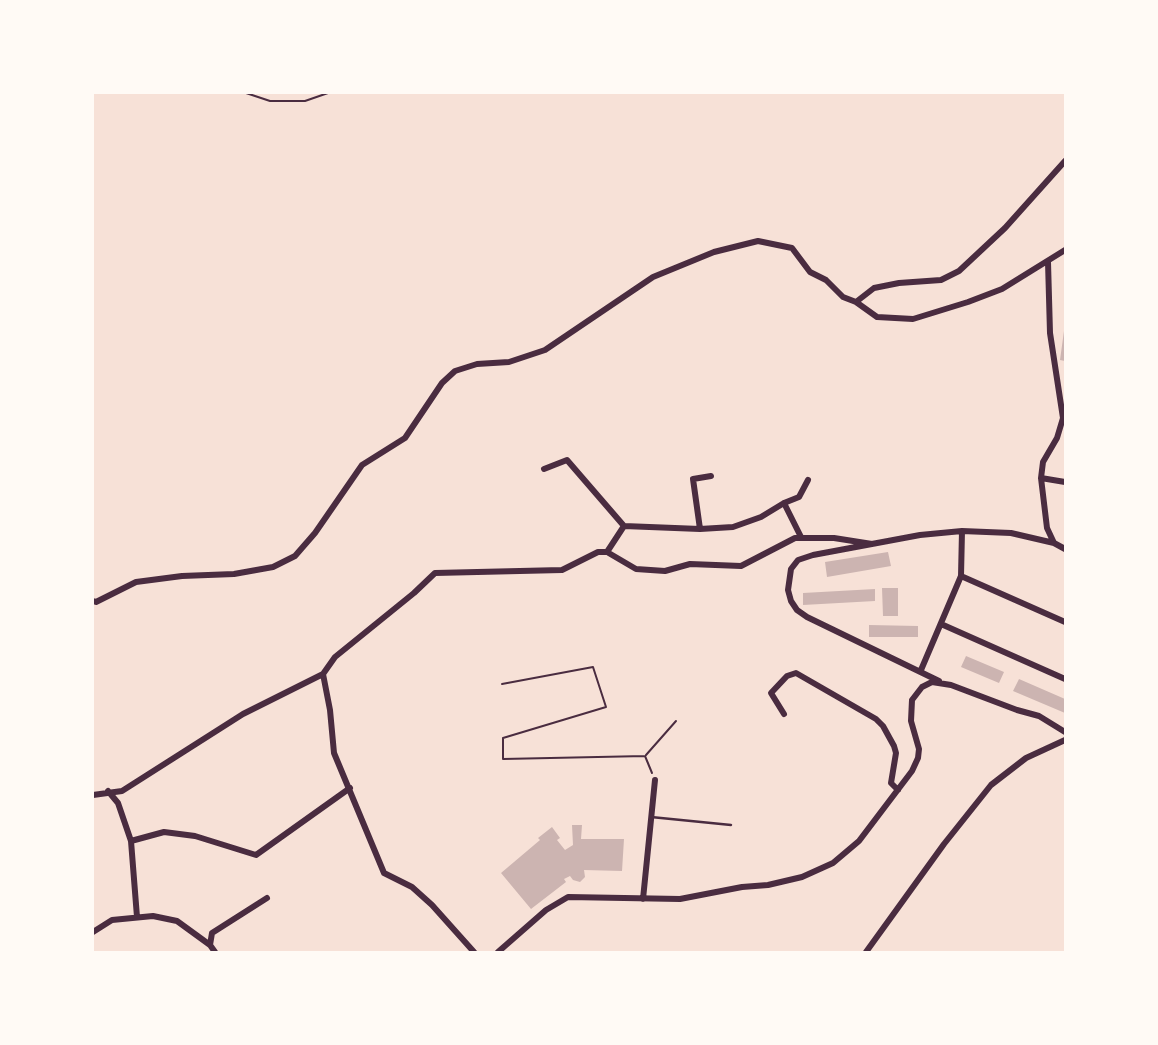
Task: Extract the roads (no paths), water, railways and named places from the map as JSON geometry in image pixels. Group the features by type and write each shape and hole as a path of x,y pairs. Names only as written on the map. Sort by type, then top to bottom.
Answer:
{"street":[{"path":"856,302 874,288 900,283 942,281 959,271 1005,228 1065,161"},
{"path":"93,601 96,602 136,582 233,573 273,566 295,556 315,533 362,465 405,438 442,383 455,371 477,364 509,362 545,350 653,277 714,252 758,241 792,248 810,272 826,280 843,297 856,302 877,317 913,319 1002,289 1065,250"},
{"path":"1048,262 1050,332 1063,418 1057,438 1043,462 1041,478 1047,528 1054,543"},
{"path":"544,469 567,460 624,526 700,530 733,527 761,517 800,497 808,480"},
{"path":"700,530 693,479 711,476"},
{"path":"1041,478 1065,482"},
{"path":"784,503 801,537"},
{"path":"607,552 624,526"},
{"path":"921,670 961,576 962,531"},
{"path":"1065,549 1054,543 1011,533 962,531 920,535 813,555 798,560 788,579 791,601 797,610 807,617 941,682 1039,716 1065,732"},
{"path":"93,795 122,791 243,714 323,674 335,657 435,573 562,570 598,552 607,552 636,569 664,571 690,564 741,566 794,538 834,538 872,544"},
{"path":"961,576 1065,622"},
{"path":"941,624 1065,679"},
{"path":"784,714 771,693 787,676 796,673 876,719 894,746 896,753 891,783 898,790"},
{"path":"323,674 334,753 384,873 412,887 474,952"},
{"path":"498,952 546,910 568,897 680,898 768,885 802,877 833,863 859,841 898,790 918,758 919,749 911,721 912,700 922,687 932,682 941,682"},
{"path":"866,952 991,785 1026,758 1065,740"},
{"path":"643,899 655,780"},
{"path":"131,841 164,832 195,836 256,855 349,788"},
{"path":"108,791 118,803 131,841 137,917"},
{"path":"210,945 212,933 267,898"},
{"path":"93,932 112,920 153,915 177,921 210,945 215,952"}],"lane":[{"path":"651,817 731,825"}]}
